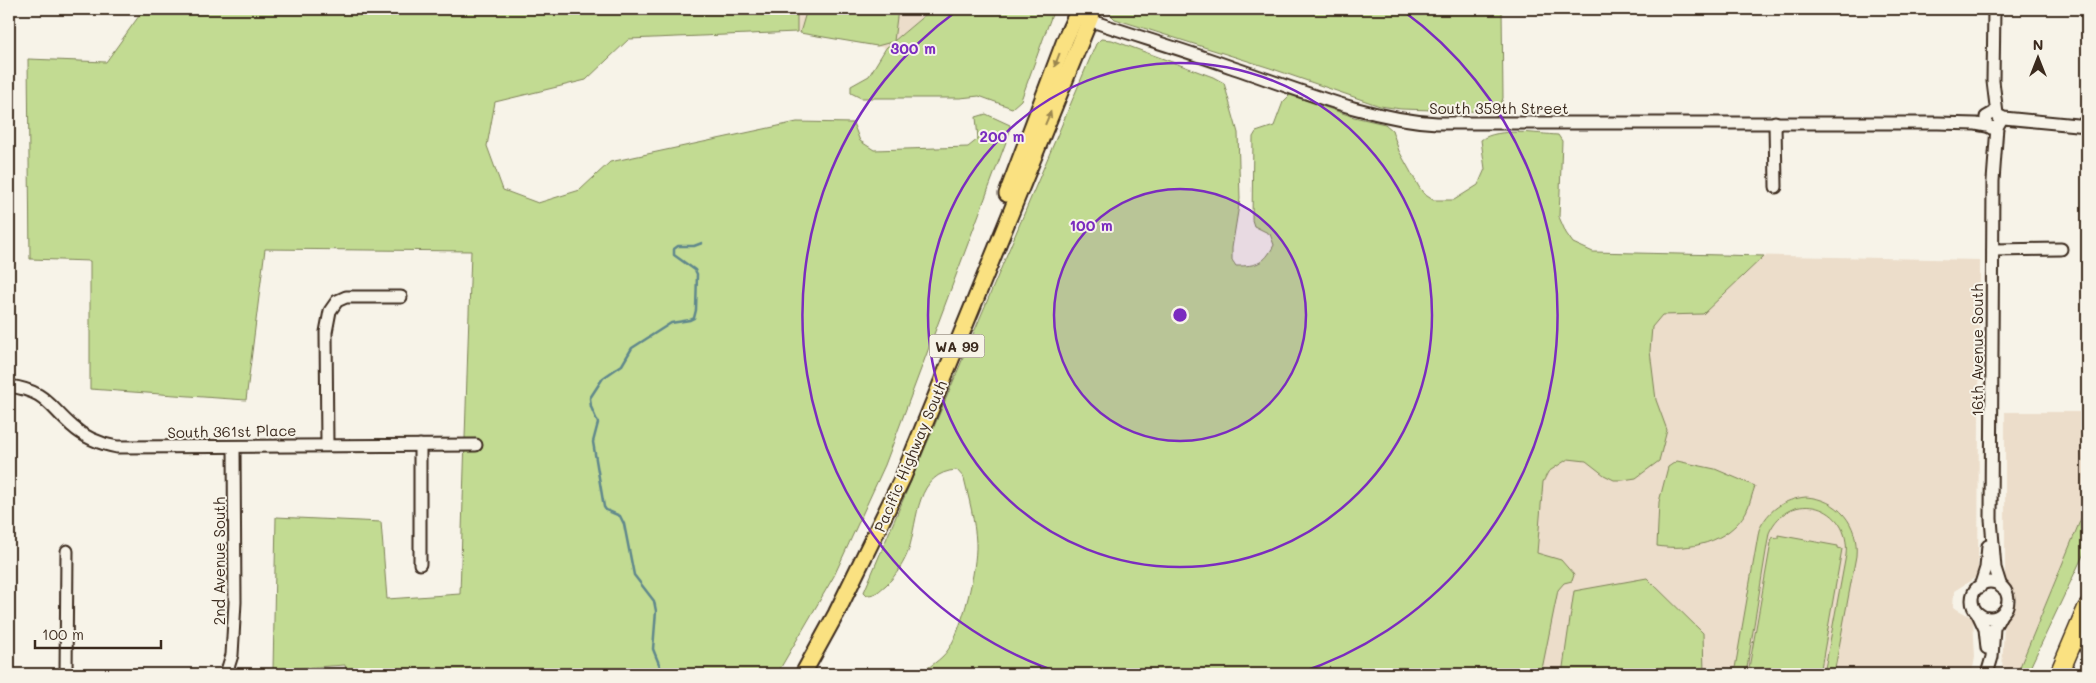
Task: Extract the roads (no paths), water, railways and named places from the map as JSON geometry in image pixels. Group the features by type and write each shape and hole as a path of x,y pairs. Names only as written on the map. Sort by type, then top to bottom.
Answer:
{"highway":[{"path":"2062,674 2087,608"},
{"path":"2062,674 2087,636"}],"main road":[{"name":"Pacific Highway South","path":"793,674 853,563 901,458 989,240 1065,40 1085,13"},
{"name":"Pacific Highway South","path":"803,674 875,538 906,469 1085,13"}],"street":[{"name":"16th Avenue South","path":"1994,9 1991,519 1994,568 2001,587"},
{"name":"South 359th Street","path":"1085,13 1160,42 1364,111 1408,122 1938,123 1971,120 2031,120 2087,126"},
{"path":"1775,122 1776,186"},
{"path":"1993,250 2061,249"},
{"path":"327,445 326,332 330,311 337,302 346,297 401,297"},
{"name":"South 361st Place","path":"9,386 30,390 41,396 58,410 73,427 102,444 126,448 476,445"},
{"path":"420,446 420,564"},
{"name":"2nd Avenue South","path":"226,674 232,655 235,611 234,447"},
{"name":"16th Avenue South","path":"1980,586 1986,568 1991,519"},
{"path":"66,674 67,551"},
{"path":"1992,583 2001,587 2008,600 1994,628 1992,657 1987,674 1986,637 1983,623 1974,609 1972,598 1980,586 1992,583"},
{"path":"1978,614 1990,618 2002,614"}],"waterway":[{"path":"663,674 653,649 656,611 654,601 634,575 624,524 620,516 606,510 604,507 593,442 598,423 591,407 590,398 603,378 622,365 632,348 671,323 694,318 697,274 695,270 674,255 674,249 678,246 694,246 702,243"}]}
